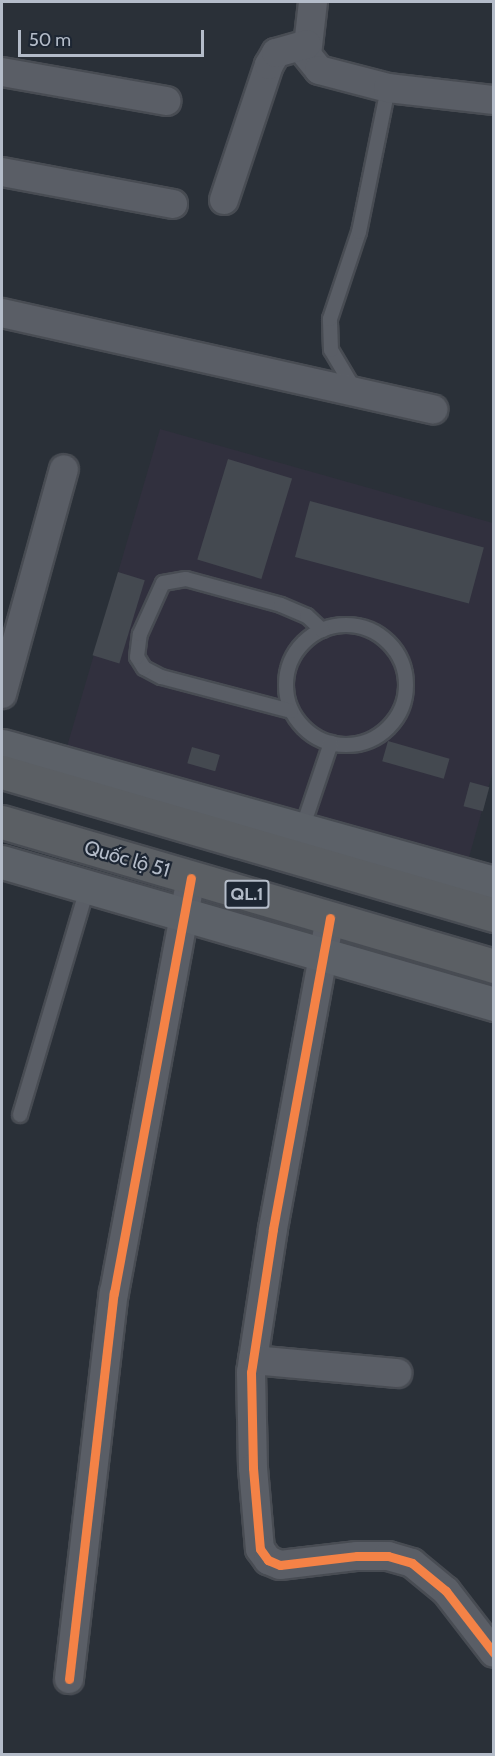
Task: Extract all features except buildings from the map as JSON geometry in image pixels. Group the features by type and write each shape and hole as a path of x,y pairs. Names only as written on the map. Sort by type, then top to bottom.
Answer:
{"highway":[{"name":"QL.1","path":"2,772 297,843 494,915"},
{"name":"Quốc lộ 51","path":"2,822 494,966"}],"main road":[{"name":"QL.1","path":"2,746 297,843 494,883"},
{"name":"Quốc lộ 51","path":"2,862 494,1004"}],"street":[{"path":"313,2 308,55 319,70 388,88 494,100"},
{"path":"224,200 268,65 276,53 308,44"},
{"path":"2,72 166,101"},
{"path":"2,172 173,204"},
{"path":"2,313 433,409"},
{"path":"2,694 64,469"},
{"path":"69,1679 114,1293 191,878"},
{"path":"330,918 253,1360 253,1468 260,1549 268,1560 280,1565 388,1556 412,1563 446,1591 494,1653"},
{"path":"253,1360 397,1373"}],"lane":[{"path":"356,392 338,368 331,350 330,320 359,232 388,88"},
{"path":"291,711 161,677 144,668 137,657 140,634 163,583 186,579 281,605 308,616 322,630"},
{"path":"352,625 377,633 396,650 406,674 405,700 393,723 359,744 331,743 308,731 291,711 285,686 290,661 304,640 322,630 352,625"},
{"path":"297,843 331,743"},
{"path":"20,1115 88,885"}],"shaded area":[{"path":"160,429 493,523 493,771 468,861 66,750"}],"cycle path":[{"path":"69,1679 114,1293 191,878"},
{"path":"330,918 273,1229 251,1372 253,1468 260,1549 268,1560 280,1565 357,1556 388,1556 412,1563 446,1591 494,1653"}]}
